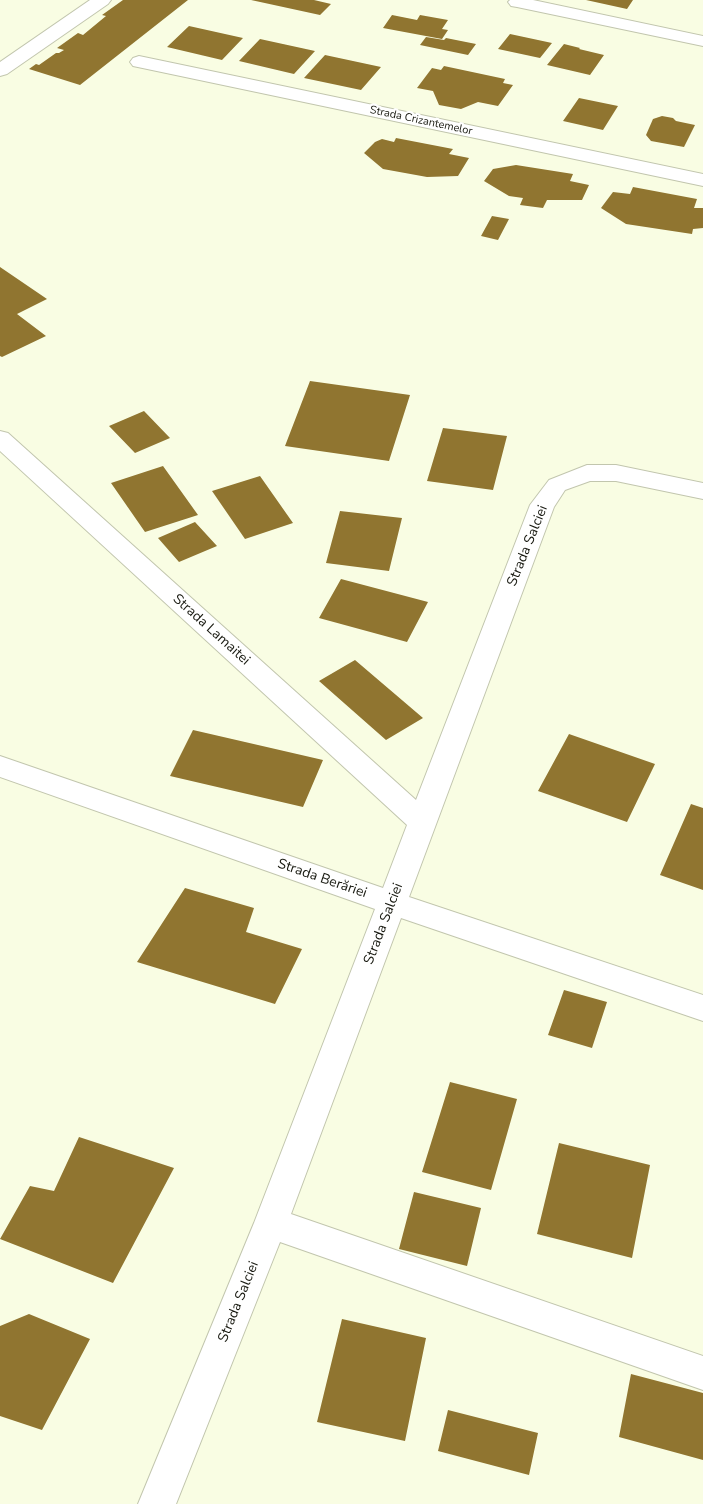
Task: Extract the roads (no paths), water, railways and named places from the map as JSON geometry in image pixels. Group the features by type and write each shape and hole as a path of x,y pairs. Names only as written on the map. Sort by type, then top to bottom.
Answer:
{"street":[{"path":"0,70 102,0"},
{"path":"517,2 703,41"},
{"name":"Strada Crizantemelor","path":"139,62 703,180"},
{"name":"Strada Lamaitei","path":"0,438 422,822"},
{"name":"Strada Salciei","path":"157,1504 271,1223 542,506 557,485 587,473 616,473 679,488 703,491"},
{"name":"Strada Berăriei","path":"0,766 392,903 703,1008"},
{"path":"271,1223 703,1373"}]}
